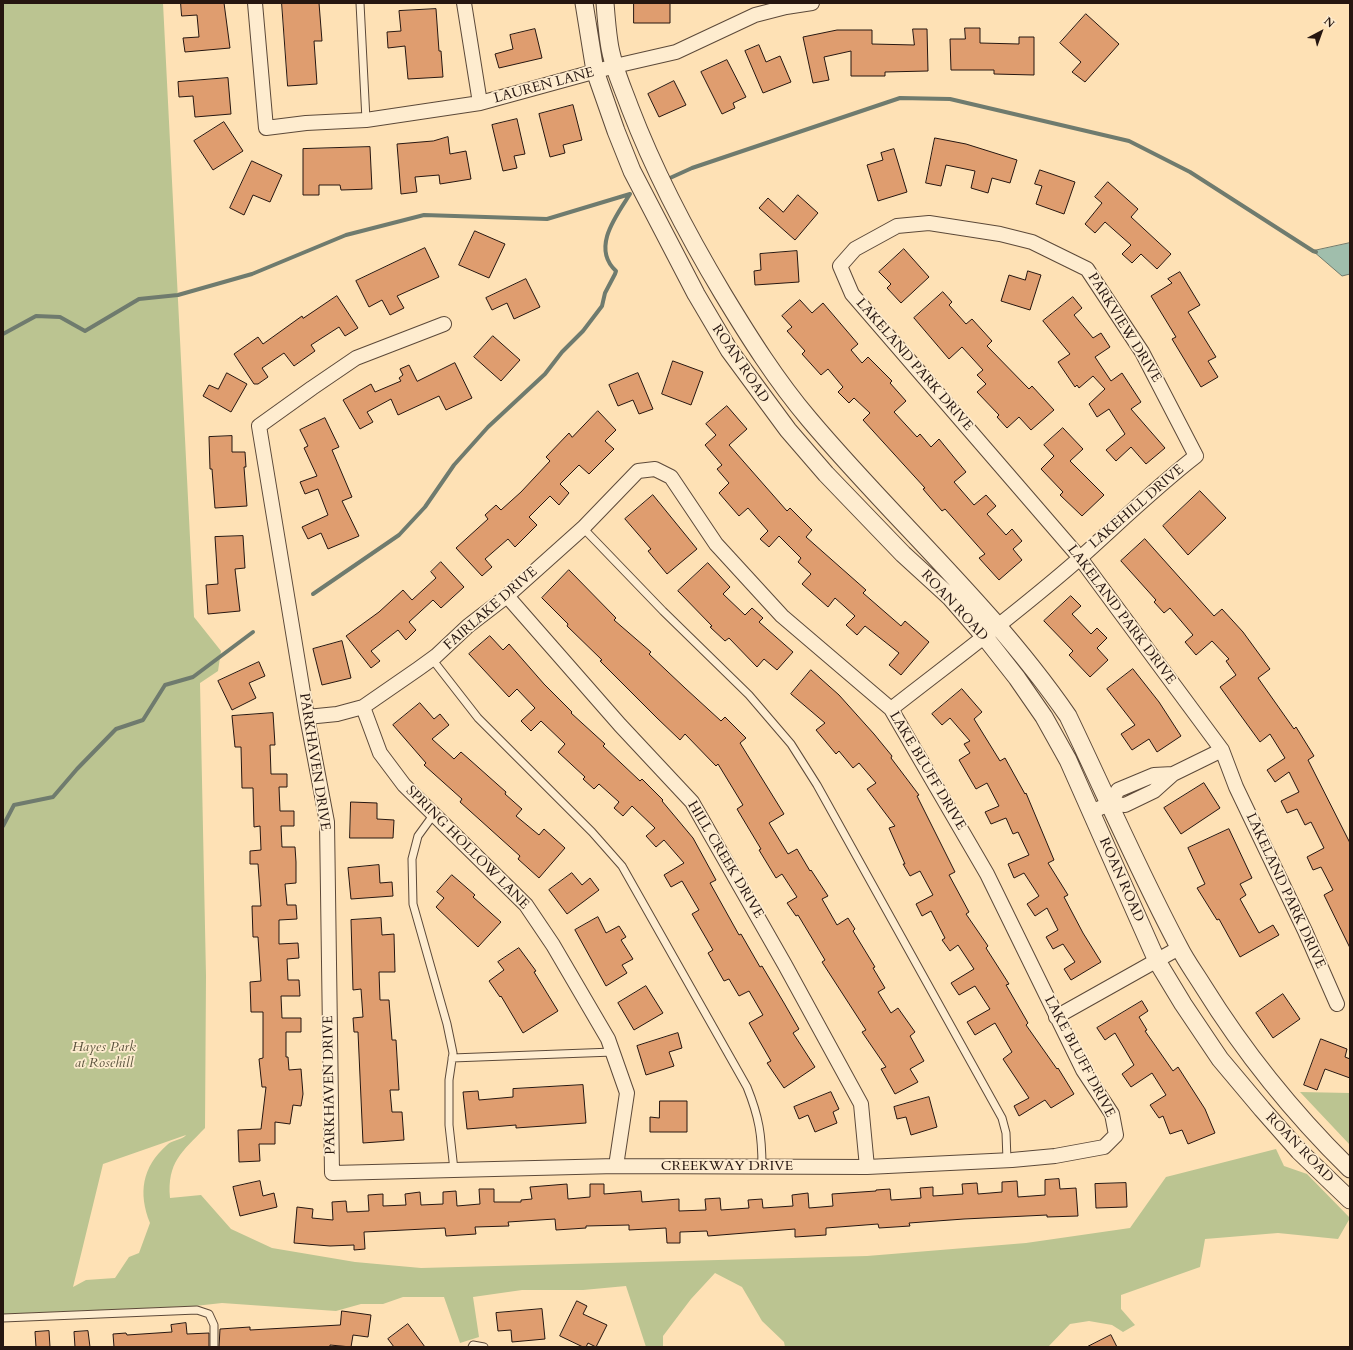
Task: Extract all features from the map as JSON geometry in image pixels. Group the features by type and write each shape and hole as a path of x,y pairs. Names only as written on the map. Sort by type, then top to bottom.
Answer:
{"street":[{"name":"LAUREN LANE","path":"255,3 266,128 306,123 366,120 480,103 615,66 676,52 755,15 786,7 812,3"},
{"path":"464,3 480,103"},
{"name":"ROAN ROAD","path":"584,3 596,71 616,131 632,171 696,294 729,350 788,430 826,474 903,554 950,597 984,636 1017,678 1044,717 1068,760 1157,961 1220,1059 1300,1151 1350,1200"},
{"name":"ROAN ROAD","path":"604,3 609,42 615,66 643,143 674,210 738,319 776,376 807,417 842,457 950,571 1046,684 1068,716 1179,948 1243,1046 1310,1128 1350,1169"},
{"name":"PARKVIEW DRIVE","path":"840,266 856,249 897,226 929,223 1000,234 1032,242 1087,269 1142,352 1196,456"},
{"name":"LAKELAND PARK DRIVE","path":"840,266 852,294 1080,558 1222,750 1236,787 1306,931 1338,1004"},
{"name":"PARKHAVEN DRIVE","path":"332,1173 327,822 307,718 259,426 356,358 444,324"},
{"name":"LAKEHILL DRIVE","path":"891,709 998,626 1080,558 1164,481 1196,456"},
{"name":"FAIRLAKE DRIVE","path":"307,718 337,714 363,707 432,659 468,626 508,596 583,528 638,471 655,469"},
{"name":"LAKE BLUFF DRIVE","path":"655,469 671,476 716,544 782,616 891,709 987,874 1083,1070 1112,1114 1116,1136"},
{"name":"HILL CREEK DRIVE","path":"508,596 620,725 692,802 785,965 861,1104 867,1167"},
{"name":"SPRING HOLLOW LANE","path":"363,707 380,753 404,785 526,905 561,958 608,1039 627,1094 616,1166"},
{"path":"1090,812 1110,804 1125,805 1154,791 1173,774 1222,750"},
{"path":"1056,1017 1179,948"},
{"name":"CREEKWAY DRIVE","path":"332,1173 616,1166 867,1167 1055,1156 1104,1147 1116,1136"}],"lane":[{"path":"360,3 366,120"},
{"path":"583,528 663,611 749,695 791,744 821,792 1002,1118 1006,1133 1007,1160"},
{"path":"432,659 478,718 592,832 622,866 747,1087 758,1113 762,1136 762,1167"},
{"path":"434,814 418,836 412,859 413,904 453,1053 449,1080 449,1125 454,1170"},
{"path":"452,1058 613,1052"},
{"path":"3,1318 197,1310 209,1314 214,1325 214,1347"},
{"path":"472,1347 473,1345 484,1347"}],"green space":[{"name":"Hayes Park at Rosehill","path":"3,3 163,3 194,617 221,651 218,671 200,683 206,976 205,1128 183,1151 174,1166 171,1175 170,1198 201,1195 231,1229 272,1248 355,1262 421,1268 867,1256 1026,1243 1130,1228 1166,1177 1276,1149 1284,1166 1307,1174 1350,1218 1338,1239 1278,1233 1205,1239 1200,1267 1121,1295 1121,1309 1135,1325 1123,1332 1112,1325 1089,1321 1070,1324 1048,1347 785,1347 784,1342 762,1321 742,1287 715,1273 691,1299 663,1336 663,1347 646,1347 626,1286 583,1290 522,1290 473,1297 479,1337 460,1343 444,1297 403,1297 383,1304 361,1304 336,1311 222,1303 195,1306 3,1314","holes":["186,1135 167,1145 152,1162 147,1171 144,1201 150,1223 139,1253 129,1257 115,1278 86,1280 73,1287 103,1164"]},
{"path":"1300,1092 1350,1093 1350,1145"}],"shaded area":[{"path":"1350,243 1350,274 1342,276 1313,251"}],"building":[{"path":"181,3 224,3 230,48 185,52 183,38 199,37 197,15 182,16"},
{"path":"282,3 319,3 322,41 314,41 317,84 288,86"},
{"path":"634,3 670,3 670,23 634,23"},
{"path":"436,9 439,51 441,51 443,77 408,79 405,46 388,48 387,32 401,31 399,11"},
{"path":"1086,14 1119,44 1085,82 1072,72 1081,62 1060,43"},
{"path":"965,28 980,28 980,43 1019,44 1019,37 1034,37 1034,75 994,74 994,70 951,70 950,39 965,39"},
{"path":"535,29 542,58 499,68 495,54 513,49 510,35"},
{"path":"913,29 927,29 928,71 885,72 885,76 851,76 851,51 824,57 829,80 813,83 803,37 837,30 872,30 872,44 914,45"},
{"path":"759,45 766,62 780,56 791,82 763,93 745,51"},
{"path":"727,60 746,97 733,103 735,108 722,114 701,72"},
{"path":"228,78 231,114 195,117 193,96 179,97 178,82"},
{"path":"674,81 686,105 659,117 648,94"},
{"path":"573,105 582,140 563,145 565,153 550,157 539,114"},
{"path":"517,119 525,154 514,156 517,168 503,171 492,125"},
{"path":"224,122 243,151 213,170 194,141"},
{"path":"448,137 450,154 466,151 471,179 440,184 439,175 415,177 417,192 401,194 397,144 433,141"},
{"path":"935,138 966,144 1017,160 1010,183 992,178 988,193 971,188 975,171 946,165 941,186 926,183"},
{"path":"370,147 372,189 341,190 340,185 319,185 319,195 303,195 303,149"},
{"path":"894,149 907,192 878,201 867,165 883,160 881,153"},
{"path":"252,161 282,175 270,202 253,195 244,215 230,208"},
{"path":"1040,170 1075,182 1064,214 1036,204 1042,186 1035,184"},
{"path":"1108,182 1138,209 1131,217 1171,254 1157,269 1141,254 1132,263 1122,254 1131,245 1105,222 1095,233 1085,224 1102,203 1095,197"},
{"path":"798,195 818,213 795,240 759,208 768,198 783,212"},
{"path":"475,231 505,244 489,278 459,265"},
{"path":"425,248 439,277 397,296 404,308 390,315 382,300 369,307 356,281"},
{"path":"904,249 929,277 901,303 887,288 891,284 879,272"},
{"path":"797,251 799,282 755,285 754,271 761,270 760,254"},
{"path":"1028,271 1041,275 1030,310 1001,301 1009,275 1025,280"},
{"path":"1180,272 1200,305 1188,312 1216,357 1208,361 1218,377 1201,387 1172,339 1176,337 1151,296 1172,283 1168,279"},
{"path":"526,279 540,307 514,319 507,303 492,310 486,298"},
{"path":"943,292 952,302 949,305 966,324 972,319 992,341 987,346 1029,389 1032,386 1054,410 1031,430 1019,417 1007,428 997,417 999,415 977,392 986,384 977,375 983,370 962,347 949,359 914,318"},
{"path":"337,296 358,328 345,336 339,327 311,345 315,351 294,366 284,353 262,368 268,377 258,384 254,384 234,354 258,337 263,344 302,316 303,318"},
{"path":"1073,297 1082,308 1074,315 1093,338 1101,333 1110,347 1095,357 1111,381 1122,373 1141,402 1131,409 1165,448 1146,464 1131,447 1116,461 1106,450 1125,434 1109,409 1097,417 1089,404 1105,389 1093,376 1079,388 1077,385 1075,387 1058,362 1070,354 1043,321"},
{"path":"800,300 812,313 823,303 858,344 851,350 862,363 868,357 892,381 890,383 906,401 894,412 917,437 920,434 931,447 939,439 966,472 954,482 974,505 986,495 996,506 987,514 1006,535 1012,529 1022,541 1013,549 1022,560 999,580 979,558 985,554 945,509 942,511 923,489 925,488 863,420 870,413 854,398 849,403 838,392 843,387 828,369 821,375 802,354 805,351 787,331 792,327 782,316"},
{"path":"493,336 520,360 501,381 474,357"},
{"path":"673,361 703,372 691,405 662,394"},
{"path":"455,363 472,398 446,410 439,396 398,415 391,399 367,412 373,422 360,429 343,400 371,384 375,392 401,381 399,378 403,375 400,369 409,365 417,381"},
{"path":"227,373 247,384 231,412 203,396 209,385 218,389"},
{"path":"638,373 653,409 639,414 633,400 618,406 609,385"},
{"path":"727,406 747,429 729,445 787,511 790,508 812,530 806,537 866,590 863,593 901,626 905,621 929,642 901,675 889,665 899,653 865,626 857,635 846,625 855,616 835,598 828,607 802,584 811,574 798,562 801,558 779,536 769,547 760,539 768,531 748,508 739,516 719,493 729,483 717,469 722,465 705,445 716,435 706,424"},
{"path":"598,411 616,430 605,441 614,449 589,474 579,465 560,484 569,493 559,505 550,496 529,517 537,525 515,547 508,539 485,559 492,567 482,576 456,548 488,519 485,515 496,505 501,510 521,492 550,461 546,457 569,433 572,437"},
{"path":"325,418 339,447 332,450 352,497 342,501 359,536 328,549 321,533 308,539 302,527 328,515 318,489 305,494 300,482 317,476 304,448 308,446 300,430"},
{"path":"1063,428 1083,449 1070,461 1104,495 1082,516 1060,495 1063,492 1041,469 1054,456 1044,445"},
{"path":"232,436 232,452 245,452 246,467 244,467 247,506 215,508 212,469 210,469 209,437"},
{"path":"1200,491 1226,518 1188,555 1163,526"},
{"path":"653,495 697,549 667,574 648,551 651,549 625,519"},
{"path":"243,536 245,568 235,569 240,611 208,614 206,585 218,584 215,537"},
{"path":"1145,539 1214,616 1222,609 1243,632 1270,669 1258,678 1294,729 1296,727 1314,756 1308,760 1350,843 1350,948 1324,895 1333,890 1321,867 1313,870 1307,857 1324,848 1311,822 1305,825 1297,809 1287,813 1281,801 1299,792 1289,772 1275,782 1267,770 1285,758 1270,734 1260,742 1220,687 1236,675 1226,661 1229,659 1212,641 1196,655 1185,642 1193,635 1170,608 1164,613 1154,602 1156,600 1121,561"},
{"path":"441,562 464,587 441,608 433,600 409,622 416,630 406,640 398,630 371,651 380,661 371,668 346,636 379,612 403,590 412,600 436,578 431,572"},
{"path":"708,563 730,587 723,594 745,615 752,608 763,618 759,622 793,652 777,670 764,659 757,667 729,638 725,641 710,627 712,626 678,591"},
{"path":"569,570 616,618 614,620 651,652 649,654 721,721 725,717 746,738 740,743 784,814 769,823 788,854 797,849 810,871 811,870 828,896 822,899 837,925 848,918 855,929 853,931 875,967 873,968 885,988 878,992 891,1013 898,1008 915,1032 910,1036 924,1061 910,1069 918,1082 895,1094 881,1069 886,1067 862,1032 866,1030 822,962 825,960 798,915 796,916 787,903 797,897 782,874 776,878 759,850 761,849 737,809 743,805 718,764 716,766 685,734 680,740 600,661 602,660 567,626 568,624 542,598"},
{"path":"1071,596 1081,606 1072,614 1091,634 1097,628 1107,638 1097,648 1108,660 1090,677 1069,655 1073,651 1044,621"},
{"path":"490,636 503,650 509,644 544,684 572,712 571,713 605,744 603,746 640,781 642,779 663,800 662,801 693,838 716,880 710,883 739,935 741,934 760,967 762,966 799,1029 793,1033 815,1067 784,1088 767,1063 771,1061 749,1023 763,1015 749,991 739,996 729,979 724,981 708,953 713,950 692,914 699,910 682,881 671,887 664,875 684,863 664,840 656,847 646,836 655,828 632,806 623,816 614,808 619,802 599,784 594,789 583,779 585,777 558,752 565,744 541,721 531,731 521,721 535,708 517,689 509,697 469,654"},
{"path":"342,641 351,678 322,685 313,649"},
{"path":"259,662 265,676 249,683 256,698 232,710 218,681"},
{"path":"1133,669 1159,702 1181,736 1157,752 1149,739 1132,750 1121,734 1135,725 1107,689"},
{"path":"811,670 839,695 874,734 892,756 891,758 919,795 917,796 955,872 949,875 969,912 966,914 988,946 986,948 1009,984 1006,985 1028,1023 1026,1025 1057,1069 1058,1068 1074,1094 1051,1108 1045,1100 1019,1116 1014,1106 1029,1098 1003,1059 1012,1052 995,1023 975,1035 967,1022 990,1009 975,986 959,995 951,983 974,969 958,945 950,951 942,940 945,938 931,911 922,916 916,904 933,895 920,871 910,876 903,864 905,864 889,828 895,826 867,789 876,783 859,763 853,768 839,751 836,754 816,730 825,723 791,694"},
{"path":"962,689 982,712 974,719 1000,761 1005,758 1025,794 1026,793 1054,860 1048,863 1068,895 1064,897 1083,933 1101,962 1071,980 1064,969 1075,962 1063,944 1053,949 1046,937 1058,930 1047,908 1035,916 1027,904 1039,896 1024,873 1014,878 1008,864 1029,855 1018,832 1013,834 1006,818 991,824 985,812 999,806 987,783 976,789 959,760 970,753 964,744 970,741 950,718 942,725 932,714"},
{"path":"420,703 434,719 440,714 449,725 432,739 454,759 461,752 506,792 505,794 522,809 516,816 539,835 544,829 565,848 539,878 518,859 520,856 460,802 462,799 424,765 426,763 393,725"},
{"path":"273,713 275,745 270,745 271,774 287,774 287,787 279,787 280,811 294,811 294,826 281,826 282,847 295,847 296,862 296,883 285,884 287,905 296,905 297,919 279,920 279,944 298,943 299,958 287,959 288,980 299,980 300,996 281,996 282,1018 301,1018 301,1032 286,1032 286,1057 288,1057 289,1070 301,1069 303,1094 301,1106 293,1105 290,1124 275,1122 275,1144 259,1144 260,1161 239,1162 238,1130 261,1129 266,1087 262,1087 259,1059 263,1058 263,1012 251,1012 250,982 261,981 258,937 253,937 252,906 261,906 258,864 250,864 250,851 261,850 260,826 254,827 253,788 242,788 241,747 235,747 232,716"},
{"path":"1204,783 1220,808 1181,834 1164,808"},
{"path":"351,802 377,803 377,819 394,820 393,838 350,838"},
{"path":"1229,829 1252,878 1240,884 1246,895 1240,899 1259,933 1273,925 1279,935 1240,957 1219,919 1217,920 1197,888 1205,884 1188,848"},
{"path":"379,865 380,883 392,882 393,896 351,899 348,868"},
{"path":"572,873 582,885 590,878 599,890 567,914 549,890"},
{"path":"452,875 475,895 473,897 501,922 478,947 436,907 444,898 437,892"},
{"path":"598,917 606,933 619,926 626,937 621,940 633,959 622,965 627,973 606,986 575,930"},
{"path":"381,918 382,935 394,934 395,972 379,972 380,1000 389,1000 392,1040 396,1040 399,1090 390,1090 392,1112 402,1112 404,1140 363,1143 358,1032 354,1032 353,1018 363,1017 361,989 353,990 351,920"},
{"path":"519,948 536,971 534,972 558,1011 523,1033 501,996 500,997 489,981 504,970 498,962"},
{"path":"646,986 663,1013 634,1030 618,1003"},
{"path":"1283,994 1300,1019 1273,1038 1256,1013"},
{"path":"1142,1001 1148,1011 1139,1017 1147,1030 1145,1031 1173,1071 1178,1067 1205,1109 1215,1133 1188,1144 1182,1130 1170,1134 1163,1116 1159,1118 1150,1105 1166,1095 1152,1073 1131,1087 1122,1074 1134,1065 1115,1033 1105,1040 1097,1028"},
{"path":"678,1033 682,1048 669,1052 674,1066 646,1075 637,1046"},
{"path":"1321,1039 1347,1049 1345,1057 1350,1059 1350,1078 1325,1069 1317,1090 1304,1085"},
{"path":"583,1085 586,1123 516,1128 516,1125 467,1129 463,1092 478,1091 479,1100 513,1097 513,1089"},
{"path":"831,1092 839,1109 833,1112 837,1123 815,1132 808,1115 799,1119 794,1107"},
{"path":"929,1097 937,1127 911,1135 906,1117 897,1119 894,1107"},
{"path":"660,1101 687,1101 687,1132 650,1132 650,1117 659,1118"},
{"path":"1059,1179 1060,1189 1076,1188 1078,1216 1047,1217 1047,1215 964,1219 909,1223 910,1226 879,1228 878,1224 826,1228 826,1235 795,1237 795,1229 708,1236 707,1231 680,1232 680,1243 667,1243 666,1228 629,1230 629,1225 586,1226 586,1228 556,1230 555,1219 508,1222 509,1226 475,1227 476,1234 446,1236 445,1228 364,1232 365,1249 354,1250 354,1245 330,1246 294,1243 297,1207 313,1209 312,1218 333,1220 332,1202 346,1201 347,1212 369,1211 368,1195 383,1194 383,1206 406,1205 405,1194 420,1192 421,1205 443,1204 443,1192 456,1191 457,1206 480,1204 479,1189 494,1189 494,1202 521,1202 521,1200 532,1199 530,1187 567,1184 568,1199 590,1197 590,1184 604,1184 604,1194 641,1191 642,1202 679,1199 679,1211 706,1210 705,1199 720,1198 721,1210 749,1208 748,1200 762,1199 763,1208 793,1206 792,1195 808,1193 809,1208 833,1206 832,1194 890,1189 891,1200 921,1198 920,1188 933,1187 933,1196 963,1194 962,1184 977,1183 978,1194 1002,1192 1002,1182 1017,1181 1018,1197 1045,1195 1045,1180"},
{"path":"260,1181 263,1196 274,1193 277,1207 240,1216 233,1187"},
{"path":"1126,1183 1127,1207 1096,1208 1095,1184"},
{"path":"577,1301 587,1306 583,1314 607,1325 596,1347 588,1343 586,1347 583,1347 560,1336"},
{"path":"542,1309 545,1339 512,1342 511,1330 498,1331 496,1313"},
{"path":"342,1311 371,1315 368,1337 353,1335 351,1347 330,1345 330,1347 219,1347 220,1329 250,1327 250,1330 340,1325"},
{"path":"186,1323 187,1334 209,1333 209,1347 114,1347 113,1334 126,1333 127,1335 172,1332 171,1325"},
{"path":"408,1324 425,1347 394,1347 388,1339"},
{"path":"49,1331 50,1347 36,1347 35,1332"},
{"path":"88,1331 90,1347 75,1347 74,1332"},
{"path":"1111,1335 1117,1347 1087,1347"}],"waterway":[{"path":"670,178 692,168 900,98 950,99 1129,141 1190,172 1316,252"},
{"path":"3,334 36,316 60,317 85,331 139,299 178,295 252,274 346,235 424,215 547,219 630,194"},
{"path":"313,594 399,535 425,507 454,465 488,427 545,374 562,352 583,331 602,306 605,293 615,274 616,271 609,262 606,252 606,242 608,232 618,212 630,194"},
{"path":"3,826 14,805 53,797 77,769 116,729 143,720 165,685 193,677 253,632"}]}
